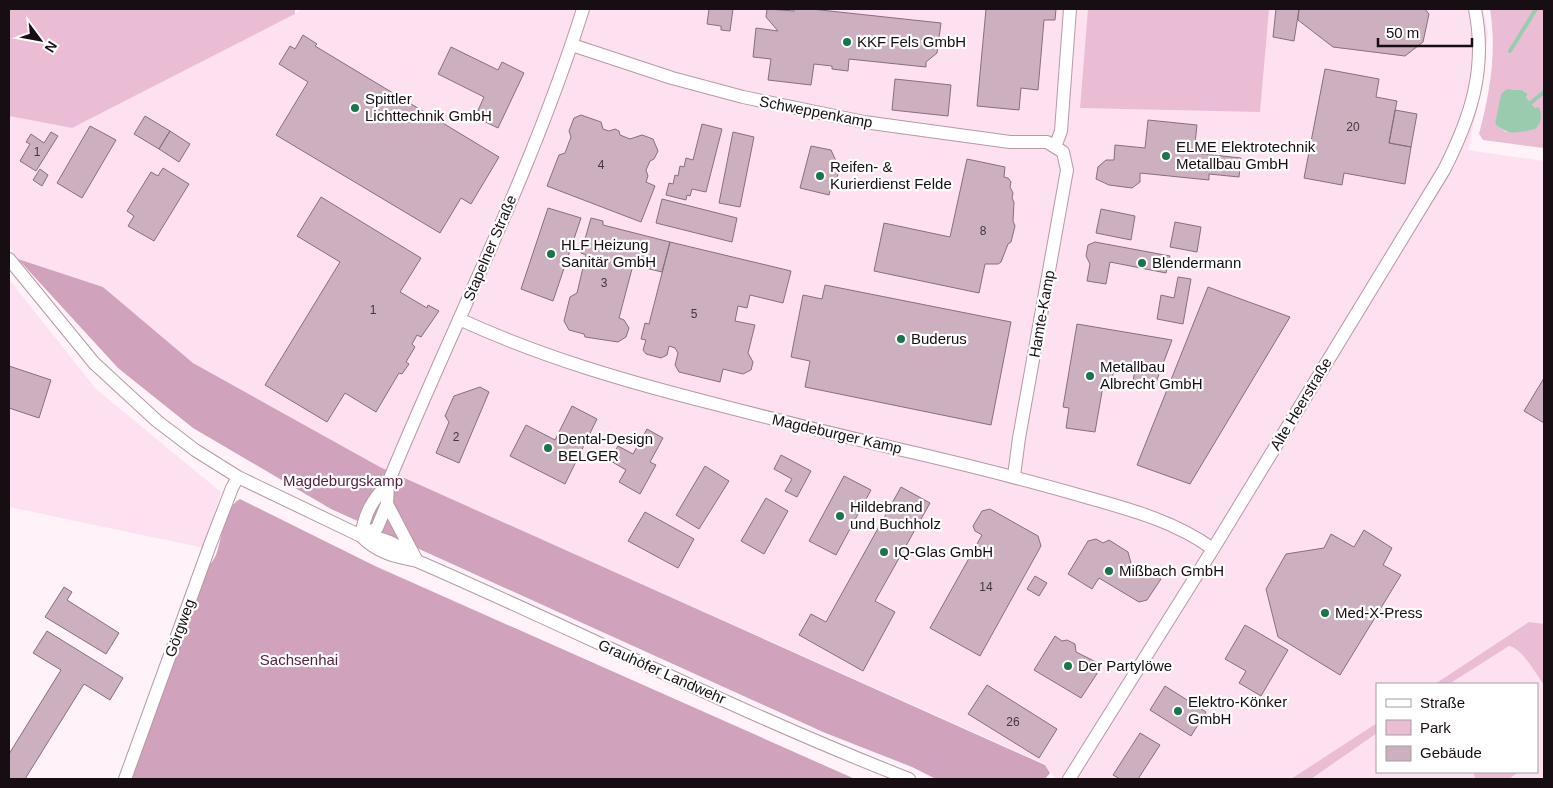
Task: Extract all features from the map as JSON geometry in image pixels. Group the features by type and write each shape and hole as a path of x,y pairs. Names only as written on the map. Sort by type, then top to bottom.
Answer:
{"street":[{"name":"Stapelner Straße","path":"361,536 364,518 374,499 388,483 502,221 572,45 583,9"},
{"name":"Hamte-Kamp","path":"1014,476 1018,438 1067,170 1059,149 1070,9"},
{"name":"Alte Heerstraße","path":"1069,779 1213,549 1444,170 1461,138 1479,69 1480,41 1475,9"},
{"name":"Schweppenkamp","path":"572,45 672,78 752,99 864,122 1010,142 1047,142 1059,149"},
{"name":"Grauhöfer Landwehr","path":"9,259 94,363 157,421 195,450 238,477 361,536 372,547 392,556 417,561 758,715 909,779"},
{"name":"Magdeburger Kamp","path":"459,319 485,331 590,370 861,441 1014,476 1145,514 1196,536 1213,549"},
{"name":"Görgweg","path":"125,779 210,545 238,477"},
{"name":"Stapelner Straße","path":"361,536 377,528 387,504 388,483"},
{"path":"387,504 417,561"}],"shaded area":[{"path":"301,9 1483,9 1488,33 1480,96 1468,150 1544,161 1544,779 1056,779 1045,764 380,467 193,363 103,287 18,259 9,246 9,116 72,128 295,14"},
{"path":"1507,89 1522,90 1528,94 1526,97 1535,108 1539,107 1541,119 1535,129 1524,132 1509,132 1495,124 1501,94"},
{"path":"9,279 96,389 221,492 204,548 9,507"}],"green space":[{"path":"9,9 295,9 295,14 72,128 9,116"},
{"path":"1088,9 1269,9 1260,112 1080,108"},
{"path":"1490,9 1544,9 1544,148 1483,140 1479,134 1491,72 1492,25","holes":["1507,89 1522,90 1528,94 1526,97 1535,108 1506,132 1495,124"]},
{"name":"Magdeburgskamp","path":"18,259 103,287 193,363 380,467 1045,765 1050,773 1045,779 936,779 912,767 823,732 331,509 193,428 118,368"},
{"name":"Sachsenhai","path":"240,499 375,566 855,779 126,779 207,568 216,555 227,516 230,509"},
{"path":"1529,622 1544,624 1544,685 1524,656 1509,646 1451,683 1437,683"},
{"path":"1376,724 1376,734 1311,779 1291,779"},
{"path":"1475,773 1517,773 1509,779 1476,779"}],"building":[{"path":"709,9 733,9 730,31 721,30 721,26 707,24"},
{"name":"KKF Fels GmbH","path":"767,9 794,11 794,9 811,9 941,23 937,53 926,62 926,67 849,59 848,71 832,69 832,66 814,64 811,85 768,80 771,59 753,57 756,28 778,31 766,17"},
{"path":"986,9 1056,9 1055,20 1044,20 1038,90 1021,88 1019,110 977,106"},
{"path":"1276,9 1299,9 1294,41 1273,37"},
{"path":"1299,9 1425,9 1429,14 1423,42 1405,56 1333,47 1298,20"},
{"name":"Spittler Lichttechnik GmbH","path":"303,35 317,44 315,46 499,157 471,204 461,198 440,233 276,135 308,82 279,64 290,46 295,49"},
{"name":"Spittler Lichttechnik GmbH","path":"451,47 498,70 502,62 524,73 498,128 475,117 484,97 438,74"},
{"path":"1325,69 1379,79 1376,97 1397,101 1389,143 1411,147 1405,184 1344,173 1342,185 1304,178"},
{"path":"895,79 951,85 948,116 892,110"},
{"path":"1395,110 1417,114 1411,147 1389,143"},
{"path":"581,115 601,122 603,129 609,131 615,129 619,131 620,135 630,139 642,135 653,139 658,151 646,170 648,176 646,182 655,186 641,222 547,186 559,155 565,153 571,137 569,131 574,118"},
{"path":"145,116 170,131 159,149 134,134"},
{"name":"ELME Elektrotechnik Metallbau GmbH","path":"1148,120 1197,125 1194,153 1241,158 1239,177 1209,174 1209,180 1140,173 1140,182 1132,188 1109,185 1096,179 1098,167 1106,160 1114,160 1115,145 1145,148"},
{"path":"702,124 722,129 706,192 692,189 690,196 687,195 686,200 666,195 669,183 673,184 675,175 678,176 680,166 684,167 686,158 693,160"},
{"path":"90,126 116,140 82,198 57,183"},
{"path":"170,131 190,144 179,162 159,149"},
{"path":"51,132 58,136 36,171 20,161 30,144 26,142 31,134 44,143"},
{"path":"733,132 754,137 740,207 719,203"},
{"name":"Reifen- & Kurierdienst Felde","path":"811,146 831,150 836,161 839,170 836,182 831,186 829,195 800,188"},
{"path":"967,159 1005,167 1004,177 1008,178 1011,182 1010,187 1014,202 1013,221 1015,226 1011,242 1008,244 1001,262 998,264 985,264 979,293 874,271 884,223 950,237"},
{"path":"163,168 189,184 154,241 128,226 134,216 127,211 151,172 158,176"},
{"path":"40,169 48,175 42,186 33,180"},
{"path":"321,197 421,258 400,292 427,308 428,305 439,311 421,337 417,335 412,344 415,347 406,362 409,364 402,374 399,373 376,412 345,393 327,422 265,385 340,262 297,236"},
{"path":"662,199 737,218 732,242 656,223"},
{"name":"HLF Heizung Sanitär GmbH","path":"548,208 581,218 553,301 521,289"},
{"path":"1101,209 1135,216 1131,240 1096,233"},
{"path":"591,218 603,221 603,225 670,242 662,272 633,265 619,318 624,320 629,328 626,337 618,342 585,337 584,334 569,330 564,321 570,297 577,293 586,255 581,253"},
{"path":"1175,222 1201,227 1197,252 1170,247"},
{"path":"670,242 791,271 783,303 750,295 747,308 738,306 735,321 755,325 748,353 753,362 751,370 743,374 723,369 720,382 679,372 675,365 678,353 675,348 669,346 667,355 661,358 646,354 643,350 646,340 641,339 645,323 649,324"},
{"name":"Blendermann","path":"1095,242 1170,256 1166,273 1110,262 1106,284 1087,281 1090,264 1086,256 1088,245"},
{"path":"1178,277 1191,279 1183,324 1157,319 1161,295 1174,298"},
{"name":"Buderus","path":"825,285 1011,322 991,425 805,387 810,361 791,357 803,295 822,299"},
{"path":"1208,287 1290,317 1190,484 1137,465"},
{"name":"Metallbau Albrecht GmbH","path":"1077,324 1172,340 1155,385 1133,381 1135,370 1114,367 1111,387 1103,386 1095,432 1066,428 1069,408 1063,407"},
{"path":"9,366 51,380 39,418 9,408"},
{"path":"1544,378 1544,423 1524,411"},
{"path":"480,387 489,392 459,463 436,453 449,422 445,416 454,396"},
{"name":"Dental-Design BELGER","path":"572,406 597,419 565,484 510,456 526,425 555,440"},
{"path":"647,429 663,438 650,462 656,465 640,494 619,482 626,470 609,460 618,446 633,454"},
{"path":"781,455 811,471 797,497 785,491 792,479 774,469"},
{"path":"705,466 729,481 699,529 676,515"},
{"name":"Hildebrand und Buchholz","path":"844,476 871,490 836,555 809,541"},
{"name":"IQ-Glas GmbH","path":"901,487 930,503 875,601 895,612 863,671 799,635 811,614 826,622"},
{"path":"766,498 788,511 764,554 741,541"},
{"path":"990,509 1038,536 1041,546 980,656 930,628 982,535 975,531 973,526 982,511"},
{"path":"645,512 694,539 678,568 628,541"},
{"name":"Med-X-Press","path":"1364,530 1392,548 1383,565 1401,575 1340,675 1278,637 1266,589 1286,554 1324,548 1331,534 1354,547"},
{"name":"Mißbach GmbH","path":"1096,539 1103,543 1109,540 1128,552 1132,567 1139,566 1161,579 1147,600 1139,602 1099,578 1092,589 1068,574 1088,541"},
{"path":"1035,576 1047,583 1039,596 1027,589"},
{"path":"64,587 72,592 67,600 119,633 106,654 45,617"},
{"path":"1245,625 1288,650 1261,696 1239,683 1246,671 1225,659"},
{"path":"47,631 123,678 110,700 84,684 25,779 9,779 9,754 61,670 33,653"},
{"name":"Der Partylöwe","path":"1055,636 1062,641 1067,640 1075,644 1076,652 1098,663 1100,669 1081,698 1034,670"},
{"path":"987,685 1057,729 1039,758 968,714"},
{"name":"Elektro-Könker GmbH","path":"1165,686 1206,712 1191,736 1150,710"},
{"path":"1140,733 1160,745 1138,779 1120,779 1113,775"}],"waterway":[{"path":"1510,51 1536,9"},
{"path":"1528,105 1544,92"}],"place":[{"name":"KKF Fels GmbH","path":"847,42"},
{"name":"Spittler Lichttechnik GmbH","path":"355,108"},
{"name":"ELME Elektrotechnik Metallbau GmbH","path":"1166,156"},
{"name":"Reifen- & Kurierdienst Felde","path":"820,176"},
{"name":"HLF Heizung Sanitär GmbH","path":"551,254"},
{"name":"Blendermann","path":"1142,263"},
{"name":"Buderus","path":"901,339"},
{"name":"Metallbau Albrecht GmbH","path":"1090,376"},
{"name":"Dental-Design BELGER","path":"548,448"},
{"name":"Hildebrand und Buchholz","path":"840,516"},
{"name":"IQ-Glas GmbH","path":"884,552"},
{"name":"Mißbach GmbH","path":"1109,571"},
{"name":"Med-X-Press","path":"1325,613"},
{"name":"Der Partylöwe","path":"1068,666"},
{"name":"Elektro-Könker GmbH","path":"1178,711"}]}
